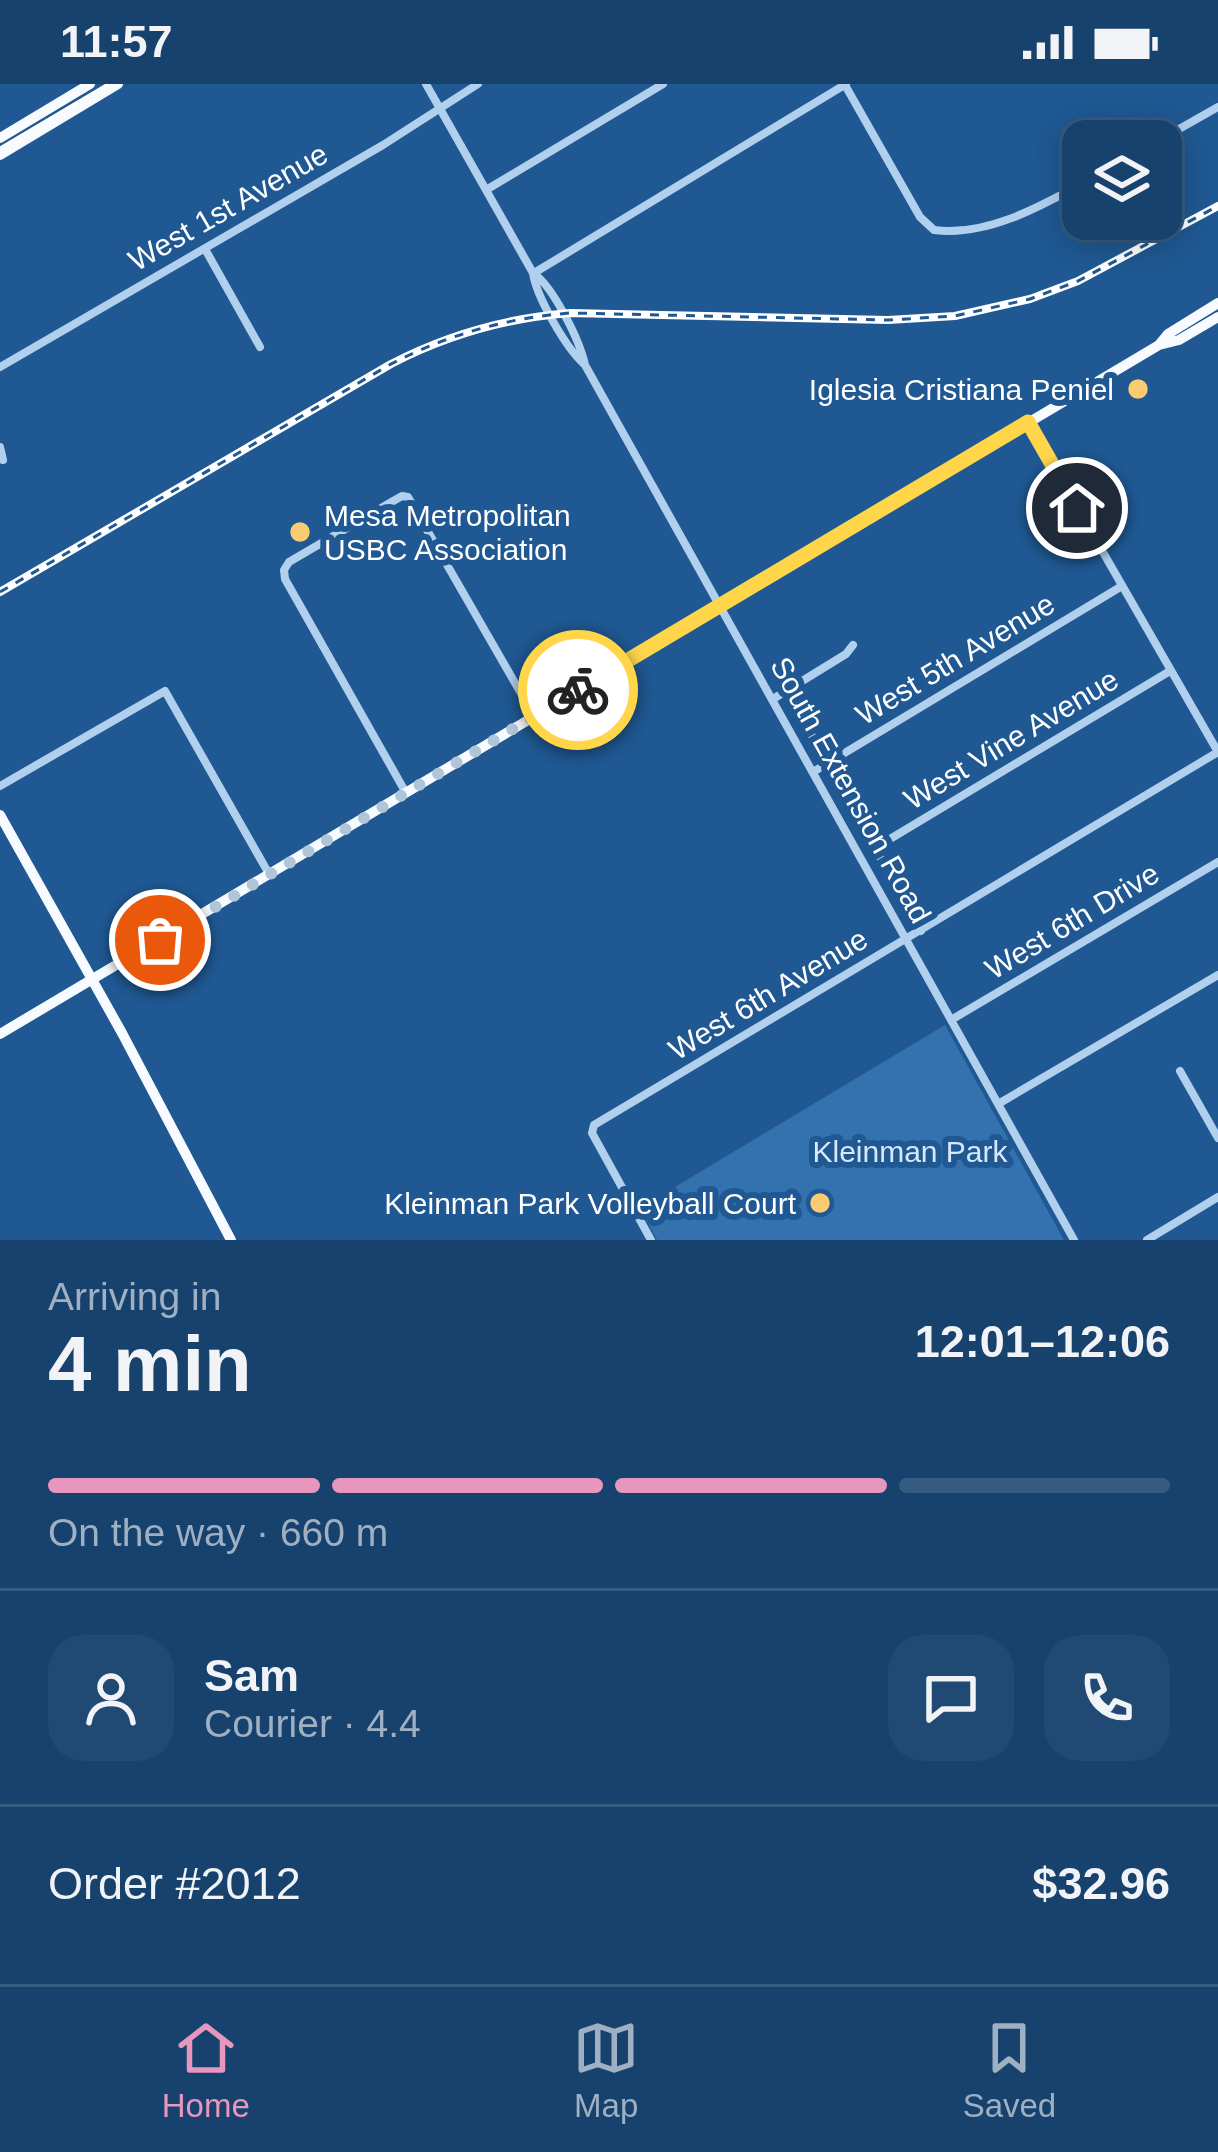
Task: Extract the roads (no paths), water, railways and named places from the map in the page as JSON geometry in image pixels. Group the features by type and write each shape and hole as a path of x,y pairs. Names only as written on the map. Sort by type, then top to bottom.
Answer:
{"main road":[{"path":"0,138 90,84"},
{"path":"0,154 118,84"},
{"path":"1159,345 1168,334 1218,303"},
{"path":"0,1034 1028,422 1159,345 1179,340 1218,317"},
{"path":"0,815 231,1240"}],"street":[{"name":"South Extension Road","path":"427,84 533,273 551,315 574,355 585,364 721,604 1074,1240"},
{"name":"West 1st Avenue","path":"0,367 383,145 478,84"},
{"path":"486,190 663,84"},
{"path":"533,273 845,84 920,218 934,230 965,230 997,222 1062,195"},
{"path":"1182,127 1218,107"},
{"path":"205,249 260,347"},
{"path":"1028,422 1218,752"},
{"path":"0,446 3,460"},
{"path":"406,793 292,590 284,570 289,562 402,496 408,497 534,716"},
{"name":"West 5th Avenue","path":"813,772 1122,586"},
{"path":"773,699 853,645"},
{"name":"West Vine Avenue","path":"875,848 1170,671"},
{"path":"0,786 166,691 269,874"},
{"name":"South Extension Road","path":"787,691 920,931"},
{"name":"West 6th Avenue","path":"651,1240 591,1130 1218,752"},
{"name":"West 6th Drive","path":"951,1020 1218,862"},
{"path":"998,1104 1218,974"},
{"path":"1180,1071 1218,1138"},
{"path":"1147,1240 1174,1230 1218,1197"}],"tram line":[{"path":"0,148 108,84"}],"railway":[{"path":"0,592 391,364 455,336 570,313 888,320 955,316 1030,299 1078,281 1218,206"}],"place":[{"name":"Iglesia Cristiana Peniel","path":"1138,389"},
{"name":"Mesa Metropolitan USBC Association","path":"300,532"},
{"name":"Kleinman Park Volleyball Court","path":"820,1203"}],"park label":[{"name":"Kleinman Park","path":"910,1151"}]}
